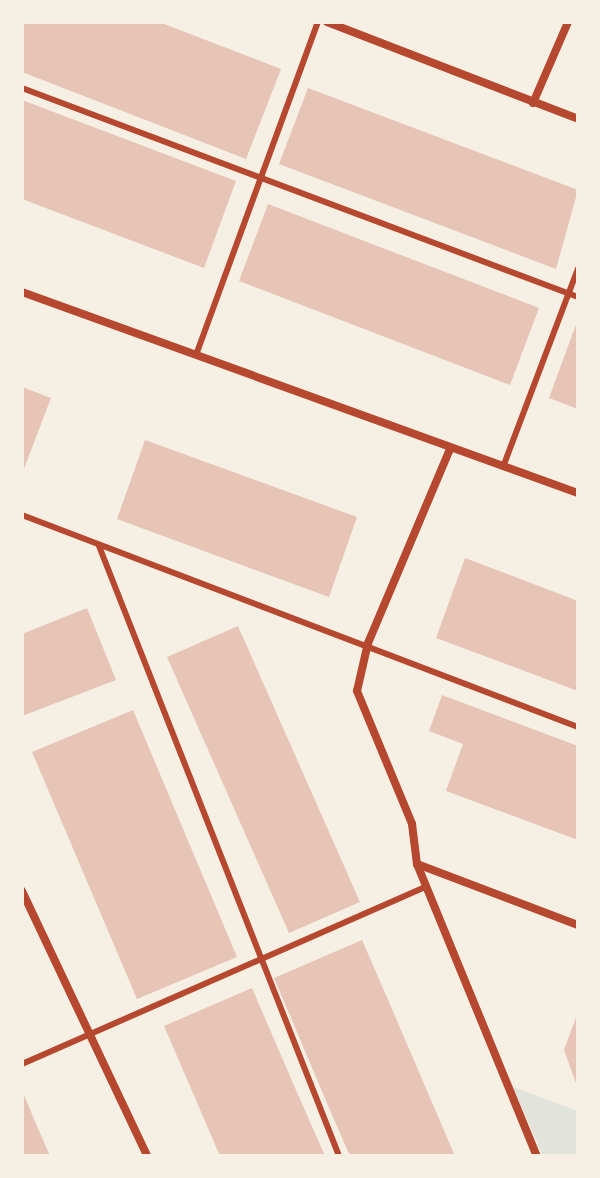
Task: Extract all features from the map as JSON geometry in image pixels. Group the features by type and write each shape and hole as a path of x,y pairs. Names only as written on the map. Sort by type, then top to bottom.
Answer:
{"street":[{"path":"327,22 578,119"},
{"path":"533,103 568,22"},
{"path":"22,292 578,493"},
{"path":"450,449 368,643 357,691 412,824 417,864 537,1156"},
{"path":"417,864 578,925"},
{"path":"23,894 92,1034 147,1156"}],"lane":[{"path":"196,355 318,22"},
{"path":"22,88 578,297"},
{"path":"503,467 578,269"},
{"path":"22,515 368,643 578,727"},
{"path":"99,546 339,1156"},
{"path":"22,1064 426,887"}],"shaded area":[{"path":"513,1087 578,1111 578,1156 543,1156"}],"building":[{"path":"22,22 159,22 281,69 246,159 22,72"},
{"path":"308,88 578,190 556,269 279,164"},
{"path":"22,100 236,181 204,268 22,199"},
{"path":"268,204 539,308 510,385 239,281"},
{"path":"578,319 578,409 549,398"},
{"path":"22,387 51,398 22,474"},
{"path":"145,440 357,517 329,597 117,519"},
{"path":"465,558 578,601 578,691 436,638"},
{"path":"87,608 116,680 22,716 22,634"},
{"path":"238,626 360,902 289,933 167,657"},
{"path":"442,695 578,746 578,840 446,791 463,744 429,731"},
{"path":"133,710 237,957 137,999 32,752"},
{"path":"362,940 455,1156 350,1156 332,1115 274,978"},
{"path":"252,988 325,1156 220,1156 164,1026"},
{"path":"578,1012 578,1089 564,1050"},
{"path":"22,1090 34,1119 50,1156 22,1156"}]}
